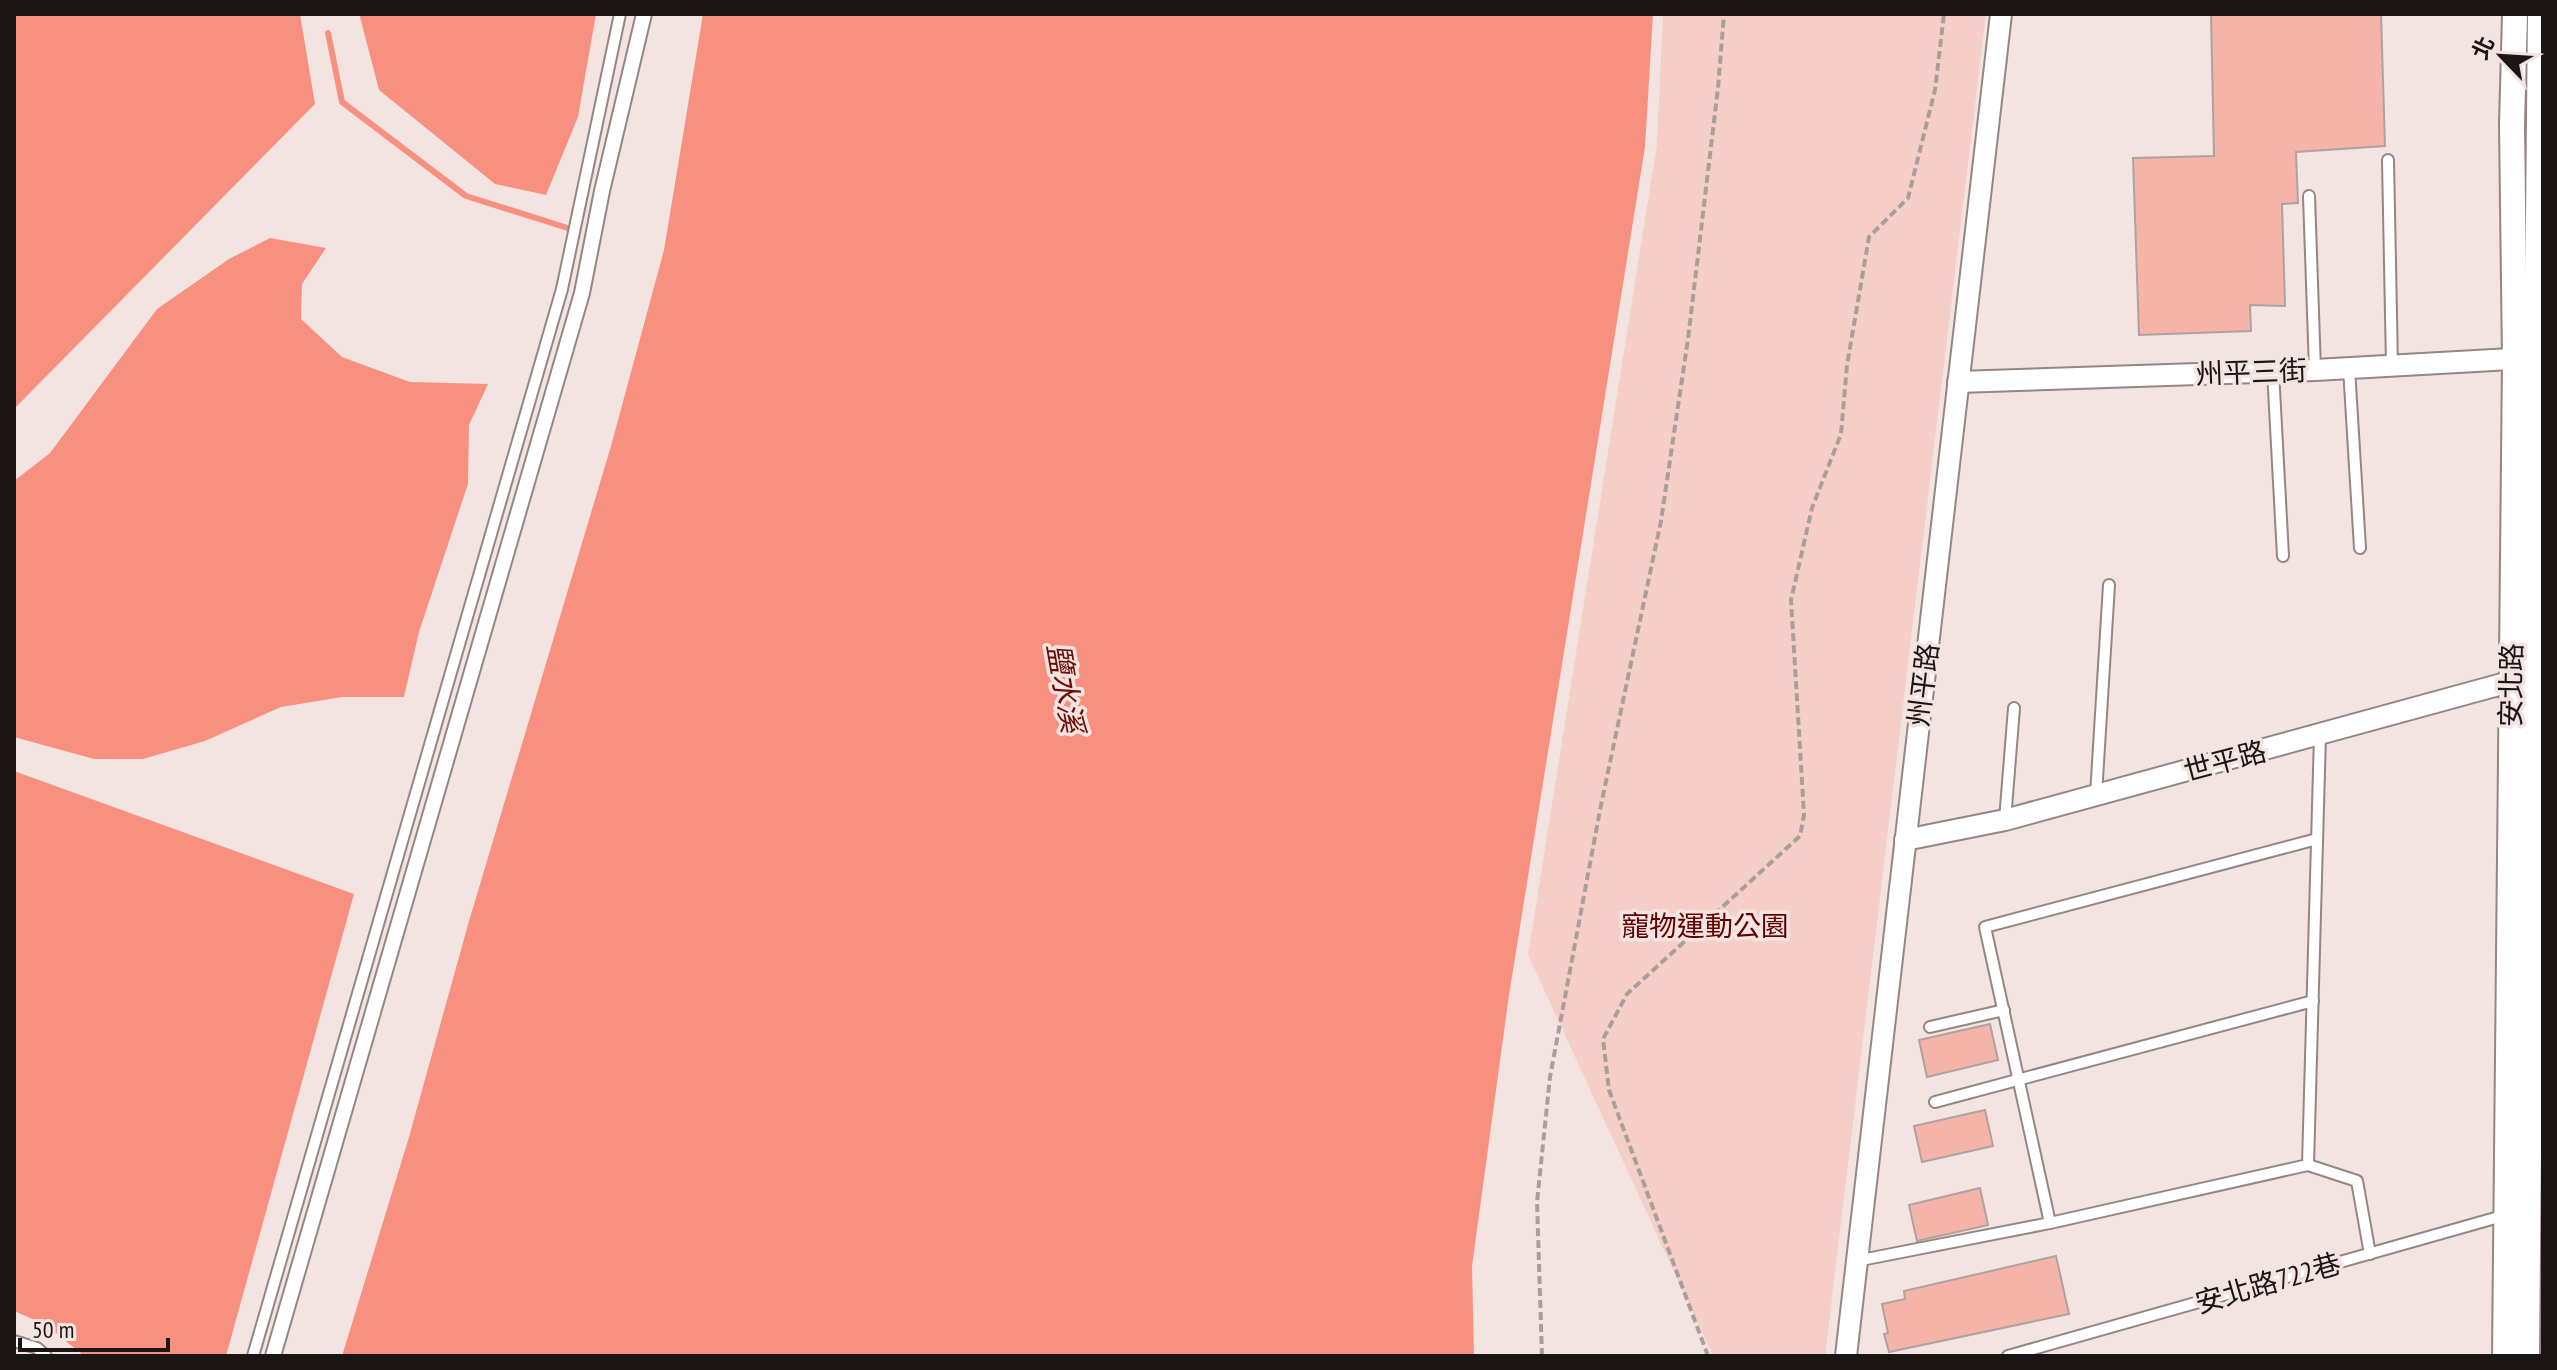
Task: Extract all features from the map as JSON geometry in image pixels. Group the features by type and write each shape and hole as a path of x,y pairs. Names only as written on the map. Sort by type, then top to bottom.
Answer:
{"street":[{"path":"273,1356 582,293 602,191 644,14"},
{"name":"州平路","path":"1846,1356 2001,14"},
{"name":"安北路","path":"2515,14 2512,125 2531,358"},
{"name":"安北路","path":"2527,1356 2531,358 2540,14"},
{"name":"州平三街","path":"1958,382 2315,370 2531,358"},
{"name":"安北路","path":"2505,1356 2526,1212 2536,1032 2529,677"},
{"name":"世平路","path":"1905,840 2005,820 2529,677"}],"lane":[{"path":"253,1356 562,289 620,14"},
{"path":"2388,160 2392,366"},
{"path":"2309,196 2315,370"},
{"path":"2349,368 2360,548"},
{"path":"2273,371 2283,556"},
{"path":"2096,795 2109,585"},
{"path":"2005,820 2014,708"},
{"path":"2308,1165 2320,735"},
{"path":"2050,1223 1985,927 2317,839"},
{"path":"1935,1102 2313,1001"},
{"path":"1930,1027 2004,1010"},
{"path":"1856,1261 2050,1223 2308,1165 2357,1181 2370,1254"},
{"name":"安北路722巷","path":"2008,1356 2526,1212"},
{"path":"14,1341 37,1348 46,1356"}],"path":[{"path":"1542,1356 1537,1202 1550,1077 1601,805 1661,521 1690,323 1724,14"},
{"path":"1708,1356 1609,1090 1603,1039 1627,994 1800,836 1804,815 1791,600 1812,508 1841,434 1847,365 1869,237 1908,198 1935,90 1944,14"}],"green space":[{"name":"寵物運動公園","path":"1663,14 1986,14 1825,1356 1713,1356 1528,955 1657,144"},
{"path":"2543,1238 2543,1356 2538,1356 2539,1239"}],"water":[{"path":"14,14 300,14 315,104 14,409"},
{"path":"362,14 596,14 578,117 546,195 495,184 379,90 360,17"},
{"name":"鹽水溪","path":"703,14 1653,14 1645,147 1509,995 1472,1266 1474,1356 342,1356 611,446 664,250"},
{"path":"270,238 326,248 302,284 301,319 342,357 410,382 488,384 469,425 468,484 419,632 404,697 342,697 281,707 205,741 143,759 94,759 14,737 14,481 50,453 157,309 229,259"},
{"path":"14,771 354,894 226,1356 84,1356 46,1325 14,1311"}],"building":[{"path":"2211,14 2381,14 2385,146 2296,152 2298,203 2282,204 2285,306 2250,305 2251,331 2139,335 2133,158 2214,156"},
{"path":"1990,1024 1998,1060 1927,1077 1919,1040"},
{"path":"1985,1110 1993,1146 1922,1162 1914,1126"},
{"path":"1980,1188 1988,1225 1917,1241 1909,1205"},
{"path":"2056,1256 2069,1314 1889,1352 1882,1304 1905,1299 1904,1291"}],"waterway":[{"path":"328,33 342,102 466,196 574,230"}]}
